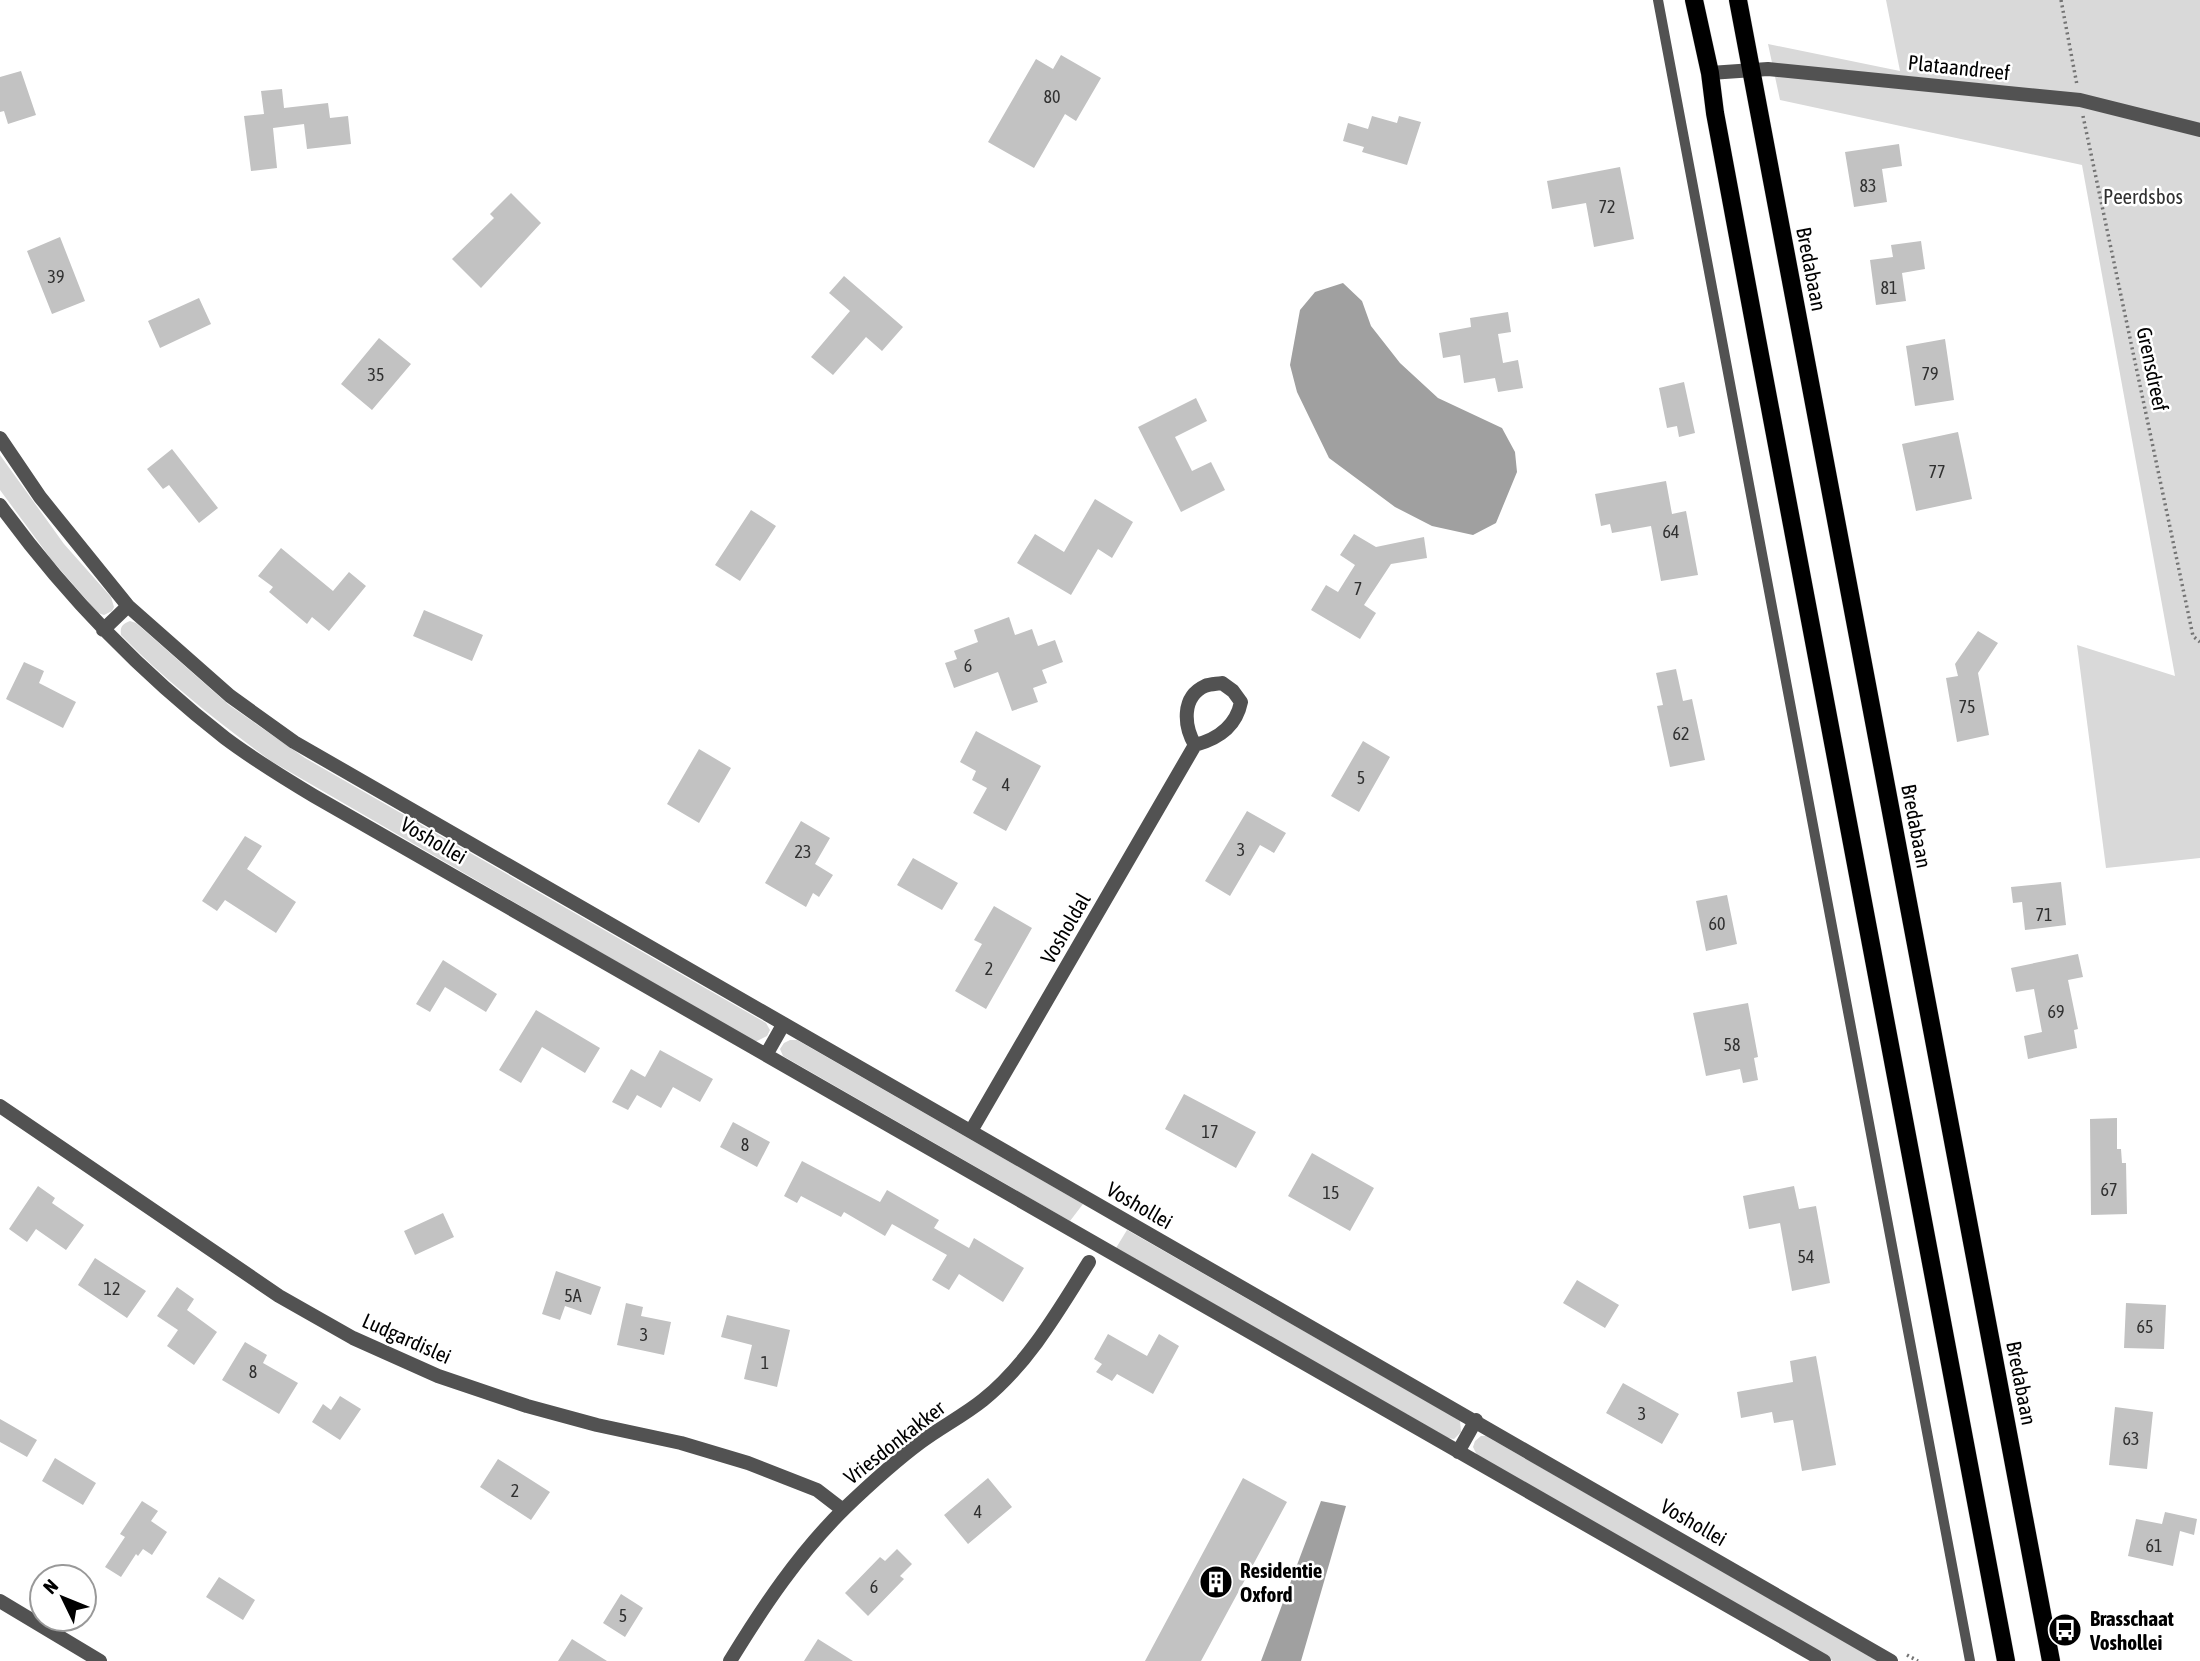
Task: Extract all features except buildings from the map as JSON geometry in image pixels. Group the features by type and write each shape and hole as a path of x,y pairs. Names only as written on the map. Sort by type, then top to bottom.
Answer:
{"main road":[{"path":"1695,0 2006,1661"},
{"name":"Bredabaan","path":"1738,0 2051,1661"}],"street":[{"name":"Plataandreef","path":"1710,73 1751,69 1781,71 2080,100 2200,130"},
{"name":"Voshollei","path":"0,438 40,498 128,606 230,696 293,742 1891,1661"},
{"name":"Voshollei","path":"0,505 29,545 103,630 225,738 268,768 1824,1661"},
{"path":"103,630 128,606"},
{"path":"1222,683 1233,691 1241,702 1238,715 1228,729 1210,741 1195,745 1190,736 1186,710 1194,695 1205,687 1222,683"},
{"name":"Vosholdal","path":"971,1131 1195,745"},
{"path":"766,1055 783,1025"},
{"name":"Ludgardislei","path":"0,1106 279,1296 353,1339 438,1376 527,1406 597,1425 681,1443 748,1463 817,1490 843,1510"},
{"name":"Vriesdonkakker","path":"730,1661 753,1623 802,1555 884,1471 922,1441 983,1400 1010,1374 1040,1339 1089,1262"},
{"path":"1458,1452 1476,1420"},
{"path":"0,1601 100,1661"}],"lane":[{"path":"1658,0 1970,1661"}],"path":[{"name":"Grensdreef","path":"2061,0 2193,636 2200,642"}],"green space":[{"name":"Peerdsbos","path":"1886,0 2200,0 2200,858 2106,868 2077,645 2175,676 2082,165 1780,100 1768,44 1900,71"},
{"path":"0,455 64,544 111,597 114,607 112,611 104,615 98,613 51,559 0,490"},
{"path":"130,621 136,623 229,705 305,758 766,1023 770,1030 767,1036 755,1042 271,761 193,701 121,635 122,626"},
{"path":"790,1040 797,1040 1083,1204 1070,1221 783,1056 780,1049"},
{"path":"1127,1230 1454,1417 1460,1421 1461,1432 1454,1439 1448,1438 1116,1248"},
{"path":"1481,1436 1486,1436 1878,1661 1833,1661 1477,1455 1473,1447"}],"shaded area":[{"path":"1343,283 1362,301 1371,326 1400,363 1438,398 1502,428 1515,452 1517,472 1496,523 1473,535 1432,526 1395,507 1329,458 1297,392 1290,365 1300,310 1315,292"},
{"path":"1321,1501 1346,1506 1301,1661 1261,1661"}],"place":[{"name":"Residentie Oxford","path":"1216,1582"},
{"name":"Brasschaat Voshollei","path":"2065,1630"}]}
